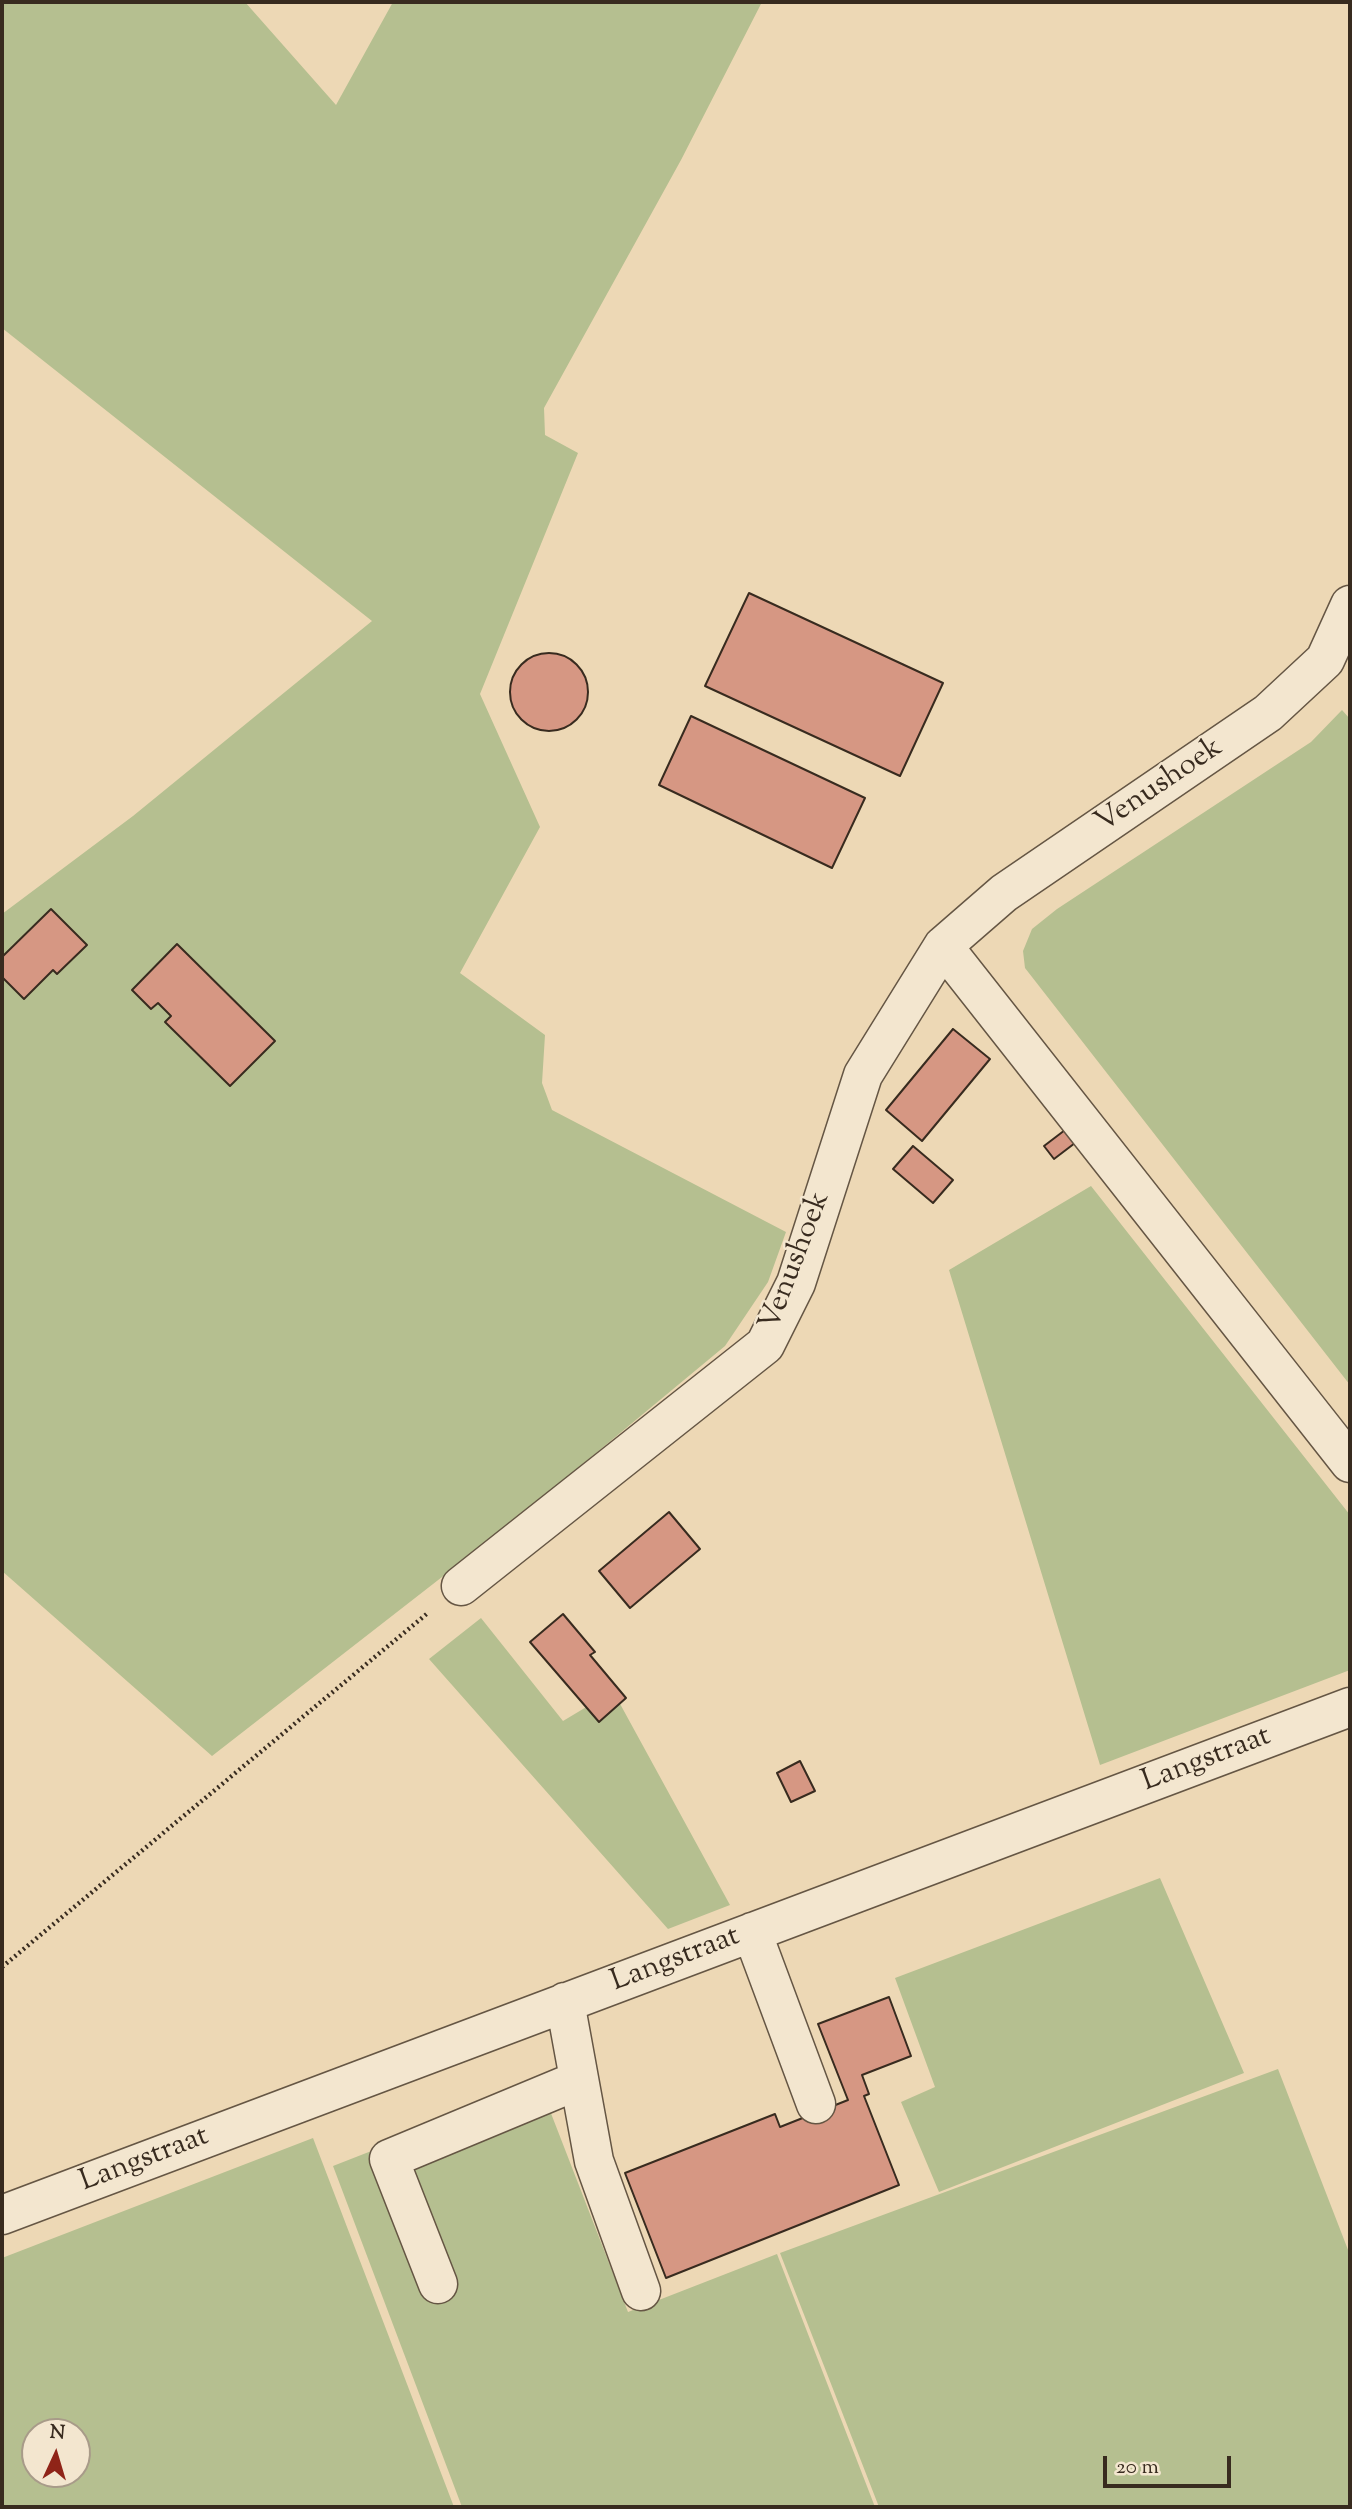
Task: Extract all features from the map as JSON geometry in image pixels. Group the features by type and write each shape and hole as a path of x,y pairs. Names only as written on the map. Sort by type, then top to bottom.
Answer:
{"street":[{"name":"Venushoek","path":"461,1586 765,1345 796,1283 863,1075 943,946 1004,893 1268,713 1325,660 1350,606"},
{"path":"943,946 1350,1463"},
{"name":"Langstraat","path":"2,2215 1350,1707"},
{"path":"752,1932 816,2104"},
{"path":"565,2002 594,2161 641,2291"},
{"path":"438,2284 390,2159 579,2080"}],"path":[{"path":"2,1967 461,1586"}],"green space":[{"path":"2,2 245,2 336,105 393,2 762,2 681,160 544,408 545,435 578,453 480,694 540,827 460,973 545,1035 542,1083 552,1110 786,1232 768,1282 725,1346 514,1521 212,1756 2,1571 2,914 133,816 372,621 2,328"},
{"path":"1342,710 1350,719 1350,1385 1025,968 1023,951 1032,929 1057,909 1311,742"},
{"path":"1091,1186 1350,1515 1350,1670 1100,1765 949,1270"},
{"path":"481,1618 563,1721 613,1691 730,1905 668,1929 429,1659"},
{"path":"1160,1878 1244,2073 939,2192 901,2102 935,2087 895,1978"},
{"path":"1278,2069 1350,2255 1350,2507 879,2507 780,2253"},
{"path":"540,2085 628,2312 777,2254 875,2507 462,2507 333,2166"},
{"path":"313,2138 454,2507 2,2507 2,2258"}],"building":[{"path":"749,593 943,683 900,776 705,686"},
{"path":"549,653 564,656 581,670 588,692 585,707 571,724 549,731 534,728 517,714 510,692 513,677 527,660"},
{"path":"691,716 865,798 832,868 659,785"},
{"path":"51,909 87,945 57,974 53,970 24,999 2,977 2,957"},
{"path":"177,944 275,1041 230,1086 165,1022 171,1016 158,1003 151,1009 132,990"},
{"path":"953,1029 990,1059 922,1141 886,1110"},
{"path":"1065,1130 1075,1143 1054,1159 1044,1146"},
{"path":"913,1146 953,1180 933,1203 893,1169"},
{"path":"669,1512 700,1549 630,1608 599,1571"},
{"path":"563,1614 595,1652 590,1655 626,1698 599,1722 530,1642"},
{"path":"800,1761 815,1791 791,1802 777,1773"},
{"path":"889,1997 911,2056 862,2075 869,2094 864,2096 899,2185 666,2278 625,2173 775,2114 780,2127 848,2100 818,2024"}]}
